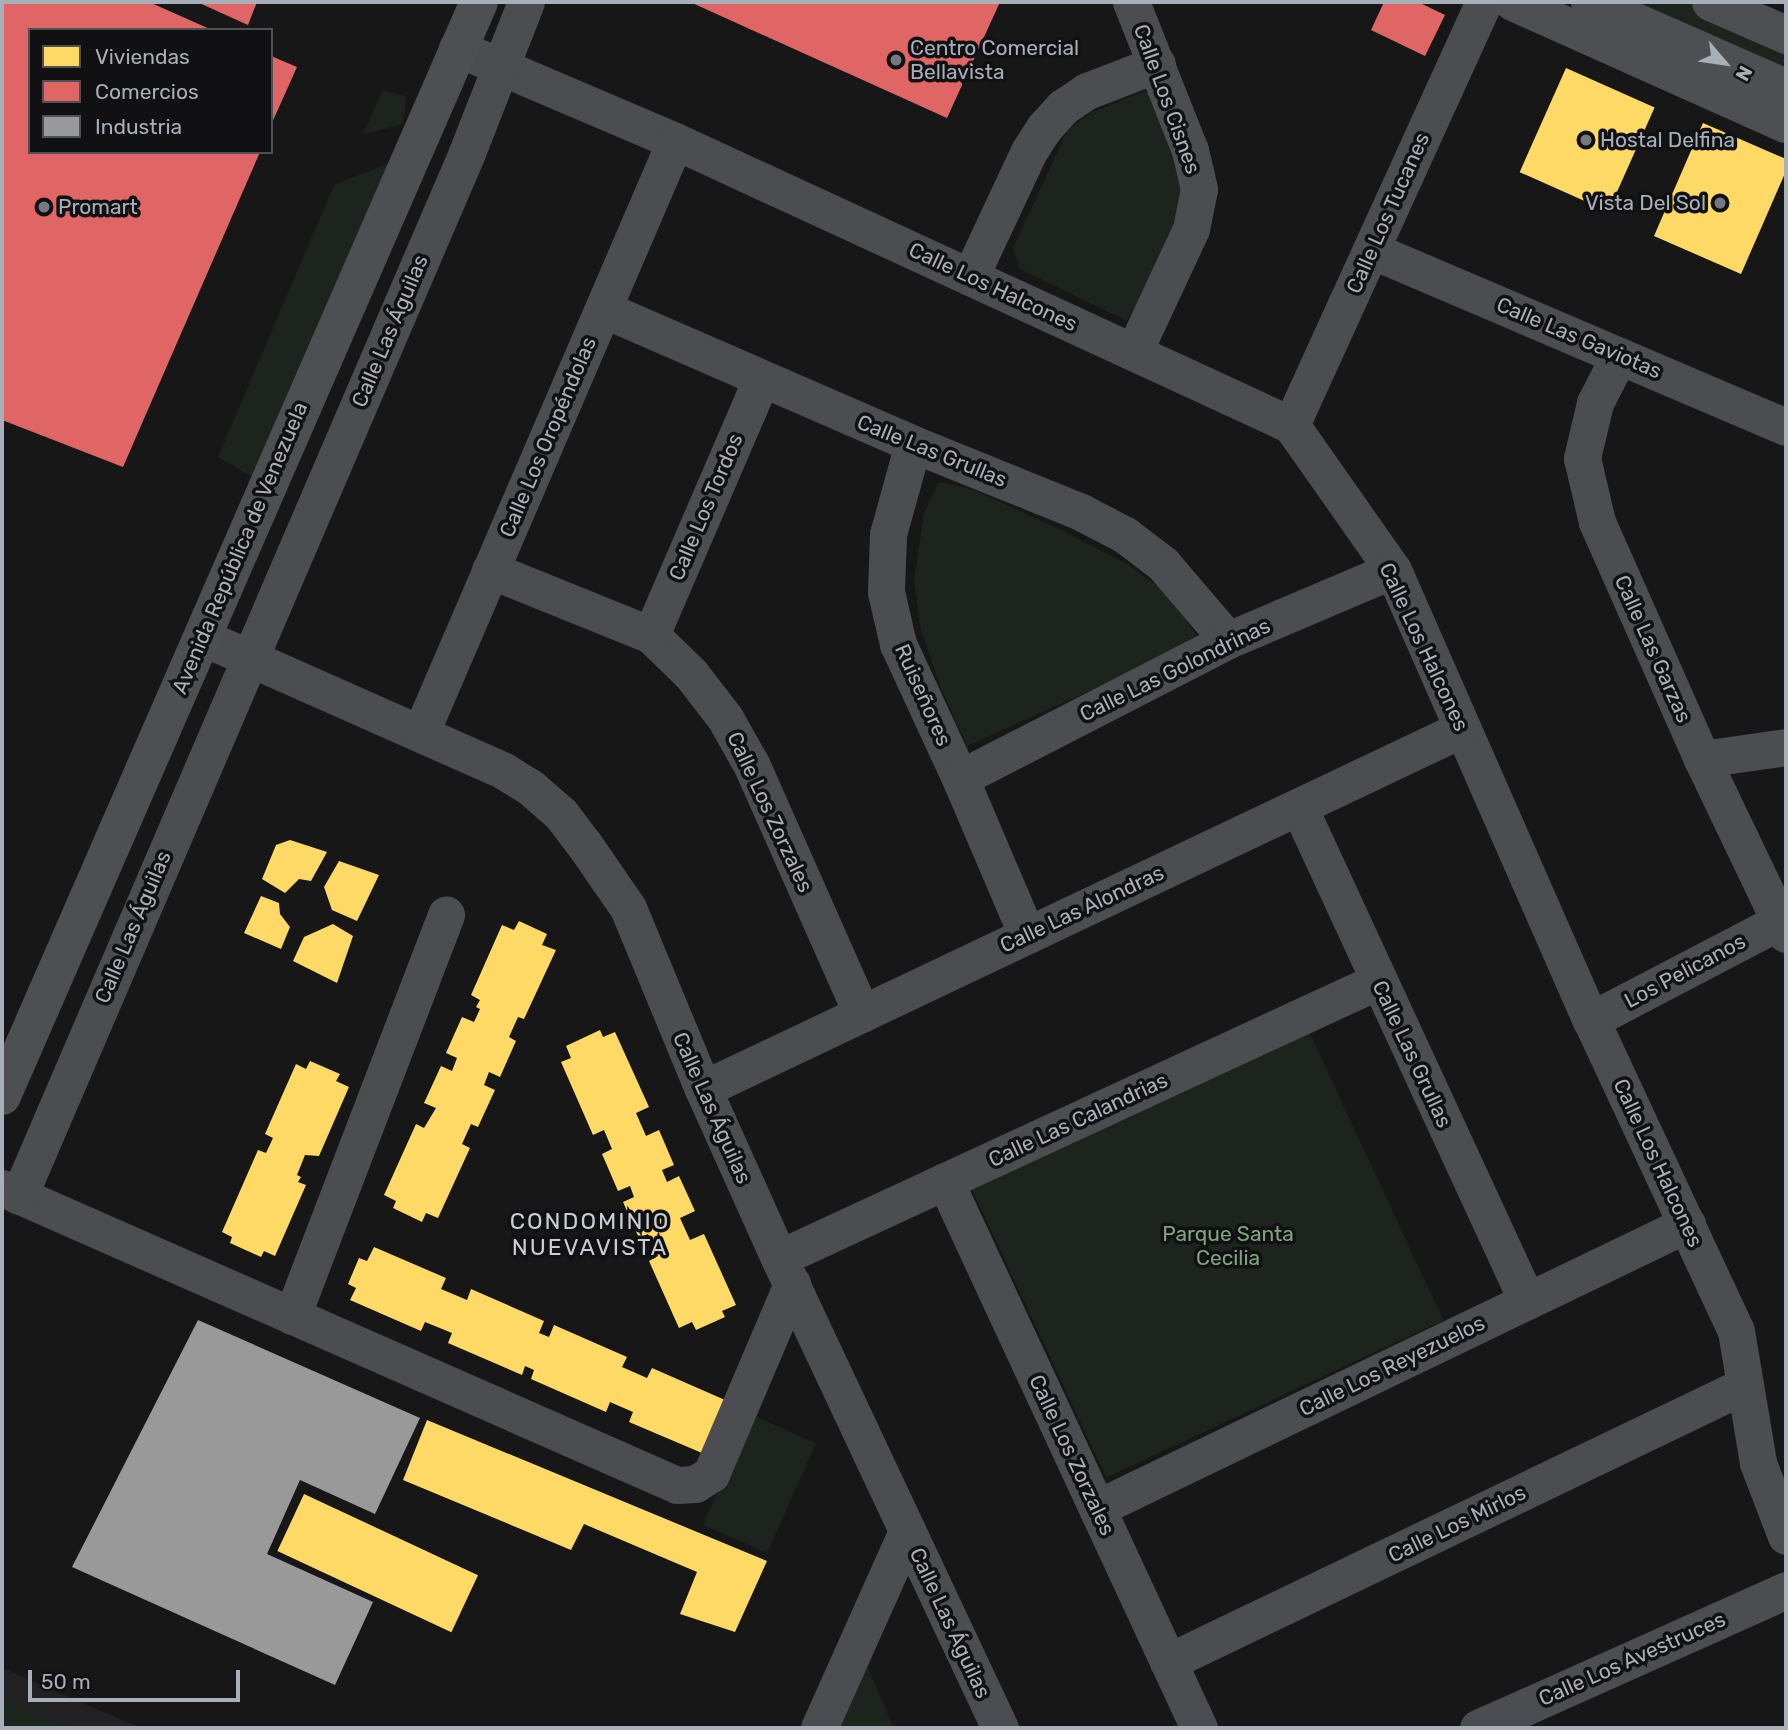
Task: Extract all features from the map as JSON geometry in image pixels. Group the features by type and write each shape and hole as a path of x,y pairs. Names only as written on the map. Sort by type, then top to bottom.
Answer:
{"main road":[{"name":"Avenida República de Venezuela","path":"2,1096 479,2"},
{"path":"1513,2 1786,124"},
{"path":"1590,2 1786,89"},
{"path":"1711,2 1786,35"}],"street":[{"name":"Calle Las Águilas","path":"10,1192 248,658 501,67 526,2"},
{"name":"Calle Los Cisnes","path":"1131,2 1190,150 1199,189 1191,229 1134,351"},
{"name":"Calle Los Tucanes","path":"1291,425 1485,2"},
{"name":"Calle Los Halcones","path":"457,48 675,141 1291,425 1393,570 1591,1020 1737,1331 1758,1463 1786,1536"},
{"path":"970,277 1029,151 1044,128 1063,107 1087,91 1157,64"},
{"name":"Calle Los Oropéndolas","path":"421,732 675,141"},
{"name":"Calle Las Gaviotas","path":"1371,250 1786,427"},
{"name":"Calle Las Grullas","path":"603,309 913,444 1081,512 1125,535 1163,564 1228,640"},
{"name":"Calle Las Garzas","path":"1619,356 1595,403 1582,458 1597,522 1702,759 1783,928"},
{"name":"Calle Los Tordos","path":"651,635 761,379"},
{"name":"Ruiseñores","path":"913,444 888,534 886,592 898,644 960,778 1027,935"},
{"name":"Calle Los Zorzales","path":"490,570 651,635 691,674 725,718 752,766 862,1014"},
{"name":"Calle Las Golondrinas","path":"960,778 1228,640 1393,570"},
{"name":"Calle Las Águilas","path":"202,637 504,771 530,787 561,814 628,908 703,1089 785,1271 1000,1728"},
{"name":"Calle Las Alondras","path":"703,1089 1462,729"},
{"path":"1702,759 1786,747"},
{"name":"Calle Las Grullas","path":"1299,807 1527,1301"},
{"path":"292,1316 446,914"},
{"name":"Los Pelicanos","path":"1591,1020 1783,928"},
{"name":"Calle Las Calandrias","path":"785,1271 945,1181 1378,981"},
{"name":"Calle Los Zorzales","path":"945,1181 1199,1728"},
{"path":"10,1192 677,1485 695,1484 711,1474 785,1271"},
{"name":"Calle Los Reyezuelos","path":"1097,1508 1687,1224"},
{"name":"Calle Los Mirlos","path":"1168,1662 1745,1384"},
{"path":"819,1728 907,1531"},
{"name":"Calle Los Avestruces","path":"1478,1728 1786,1590"}],"shaded area":[{"path":"2,1668 141,1728 2,1728"}],"green space":[{"path":"1612,2 1703,2 1786,39 1786,79"},
{"path":"383,91 406,96 403,124 362,135"},
{"path":"1143,92 1157,94 1188,186 1151,283 1127,321 1020,269 1013,248 1067,131 1090,113"},
{"path":"392,162 256,479 218,457 334,185"},
{"path":"939,482 972,489 1127,564 1173,598 1200,641 967,746 940,686 921,630 914,581 924,513"},
{"name":"Parque Santa Cecilia","path":"1309,1032 1443,1320 1106,1477 972,1189"},
{"path":"752,1415 816,1443 767,1553 703,1525"},
{"path":"863,1657 894,1728 832,1728"},
{"path":"2,1697 73,1728 2,1728"}],"building: Viviendas":[{"name":"Hostal Delfina","path":"1566,68 1655,107 1608,212 1520,172"},
{"name":"Vista Del Sol","path":"1703,123 1786,159 1786,171 1741,274 1654,236"},
{"path":"290,840 327,852 311,881 299,879 285,893 262,879 276,845"},
{"path":"339,861 379,875 357,921 332,910 324,887"},
{"path":"261,896 279,903 280,914 290,927 281,949 244,933"},
{"path":"519,921 547,934 542,945 556,950 524,1019 518,1017 509,1037 516,1041 500,1077 489,1072 484,1085 495,1090 478,1127 471,1124 462,1144 470,1148 438,1218 426,1213 422,1222 393,1208 396,1201 384,1195 416,1124 424,1128 436,1108 424,1103 441,1066 452,1071 457,1058 446,1053 462,1017 474,1022 480,1009 476,1007 480,1000 471,995 502,925 514,930"},
{"path":"333,924 353,936 337,983 293,961 304,937"},
{"path":"600,1030 603,1037 615,1032 649,1107 636,1113 646,1136 659,1130 674,1165 662,1170 667,1182 679,1176 695,1211 680,1218 690,1240 704,1234 736,1305 722,1311 725,1317 696,1330 692,1322 679,1328 649,1261 658,1256 648,1234 639,1238 623,1202 634,1197 630,1186 618,1191 602,1154 612,1149 604,1130 593,1135 561,1062 571,1058 566,1046"},
{"path":"310,1061 340,1074 336,1081 349,1087 319,1156 305,1155 297,1175 301,1177 298,1182 306,1185 275,1256 264,1251 261,1257 230,1243 232,1237 222,1232 258,1150 266,1153 273,1138 265,1134 296,1064 306,1069"},
{"path":"374,1247 446,1278 441,1289 467,1300 471,1289 544,1321 539,1333 549,1337 554,1325 627,1357 622,1367 647,1378 652,1368 725,1400 702,1453 629,1422 633,1412 610,1402 606,1412 531,1379 534,1370 525,1366 522,1375 448,1343 452,1333 425,1322 421,1331 350,1300 356,1288 348,1284 359,1258 367,1261"},
{"path":"427,1420 767,1561 735,1632 680,1614 697,1572 584,1524 571,1550 403,1480"},
{"path":"304,1494 478,1575 451,1632 277,1551"}],"building: Comercios":[{"path":"2,2 149,2 208,28 28,28 28,154 259,154 123,467 2,420"},
{"path":"197,2 257,2 248,25"},
{"name":"Centro Comercial Bellavista","path":"690,2 1000,2 947,118"},
{"path":"1384,2 1418,2 1445,15 1425,56 1371,30"},
{"path":"273,57 297,67 273,121"}],"building: Industria":[{"path":"198,1320 420,1418 375,1514 300,1480 267,1554 373,1602 335,1685 72,1567"}],"place":[{"name":"Centro Comercial Bellavista","path":"896,60"},
{"name":"Hostal Delfina","path":"1586,140"},
{"name":"Vista Del Sol","path":"1720,203"},
{"name":"Promart","path":"44,207"}],"district":[{"name":"CONDOMINIO NUEVAVISTA","path":"590,1234"}]}
